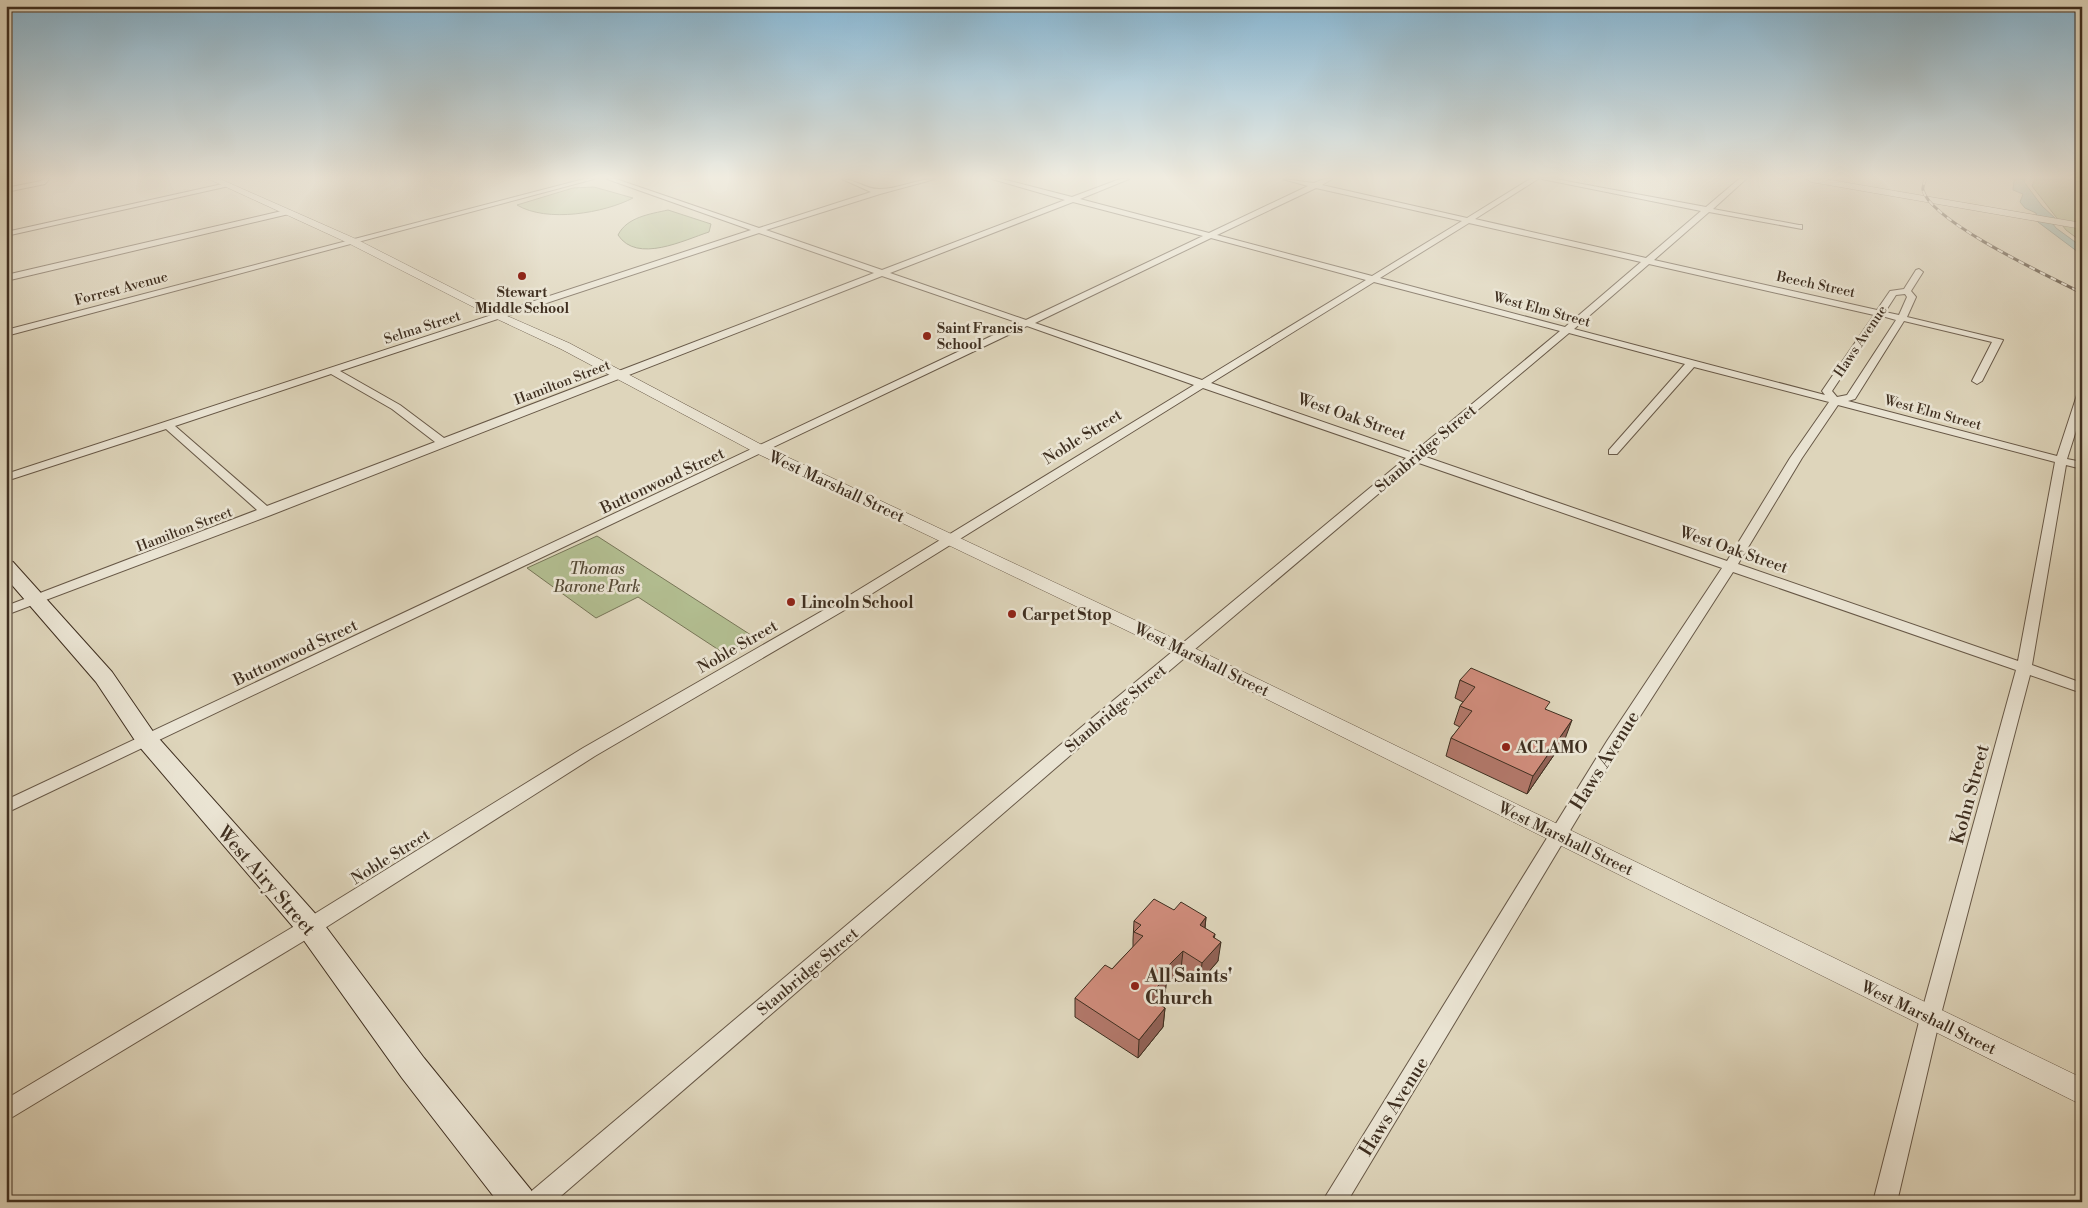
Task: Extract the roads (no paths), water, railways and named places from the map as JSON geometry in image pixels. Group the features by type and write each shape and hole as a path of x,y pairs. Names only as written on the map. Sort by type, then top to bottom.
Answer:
{"main road":[{"name":"West Airy Street","path":"6,566 104,677 146,739 310,927 413,1068 519,1202"}],"street":[{"path":"6,278 187,235"},
{"name":"West Marshall Street","path":"339,235 501,317 565,346 618,376 761,450 1186,650 2082,1092"},
{"name":"Forrest Avenue","path":"6,333 374,235"},
{"name":"Selma Street","path":"6,478 501,317 744,235"},
{"name":"West Oak Street","path":"770,235 1415,456 2082,688"},
{"name":"Hamilton Street","path":"6,611 267,512 442,442 618,376 979,235"},
{"name":"West Elm Street","path":"1205,235 1372,277 2082,466"},
{"name":"Buttonwood Street","path":"6,807 146,739 761,450 849,406 1214,235"},
{"name":"Noble Street","path":"6,1111 310,927 589,752 855,598 1372,277 1444,235"},
{"name":"Beech Street","path":"1538,235 1998,340 1977,381"},
{"name":"Stanbridge Street","path":"536,1202 1089,729 1186,650 1567,330 1676,235"},
{"name":"Haws Avenue","path":"1334,1202 1613,745 1730,566 1796,458 1835,401 1851,397 1863,357 1880,312 1893,294 1907,291 1919,272"},
{"name":"Haws Avenue","path":"1835,401 1827,391 1902,317 1912,297 1907,291"},
{"path":"1614,452 1692,363"},
{"path":"332,371 396,408 442,442"},
{"name":"Kohn Street","path":"1885,1202 1930,1018 2024,668 2061,460 2082,395"},
{"path":"168,425 267,512"}],"water":[{"path":"2056,235 2066,235 2082,247 2082,255"}],"railway":[{"path":"1973,235 2020,262 2082,293"}],"place":[{"name":"Stewart Middle School","path":"522,276"},
{"name":"Saint Francis School","path":"927,336"},
{"name":"Lincoln School","path":"791,602"},
{"name":"Carpet Stop","path":"1012,614"},
{"name":"ACLAMO","path":"1506,747"},
{"name":"All Saints' Church","path":"1135,986"}],"park label":[{"name":"Thomas Barone Park","path":"597,577"}]}
